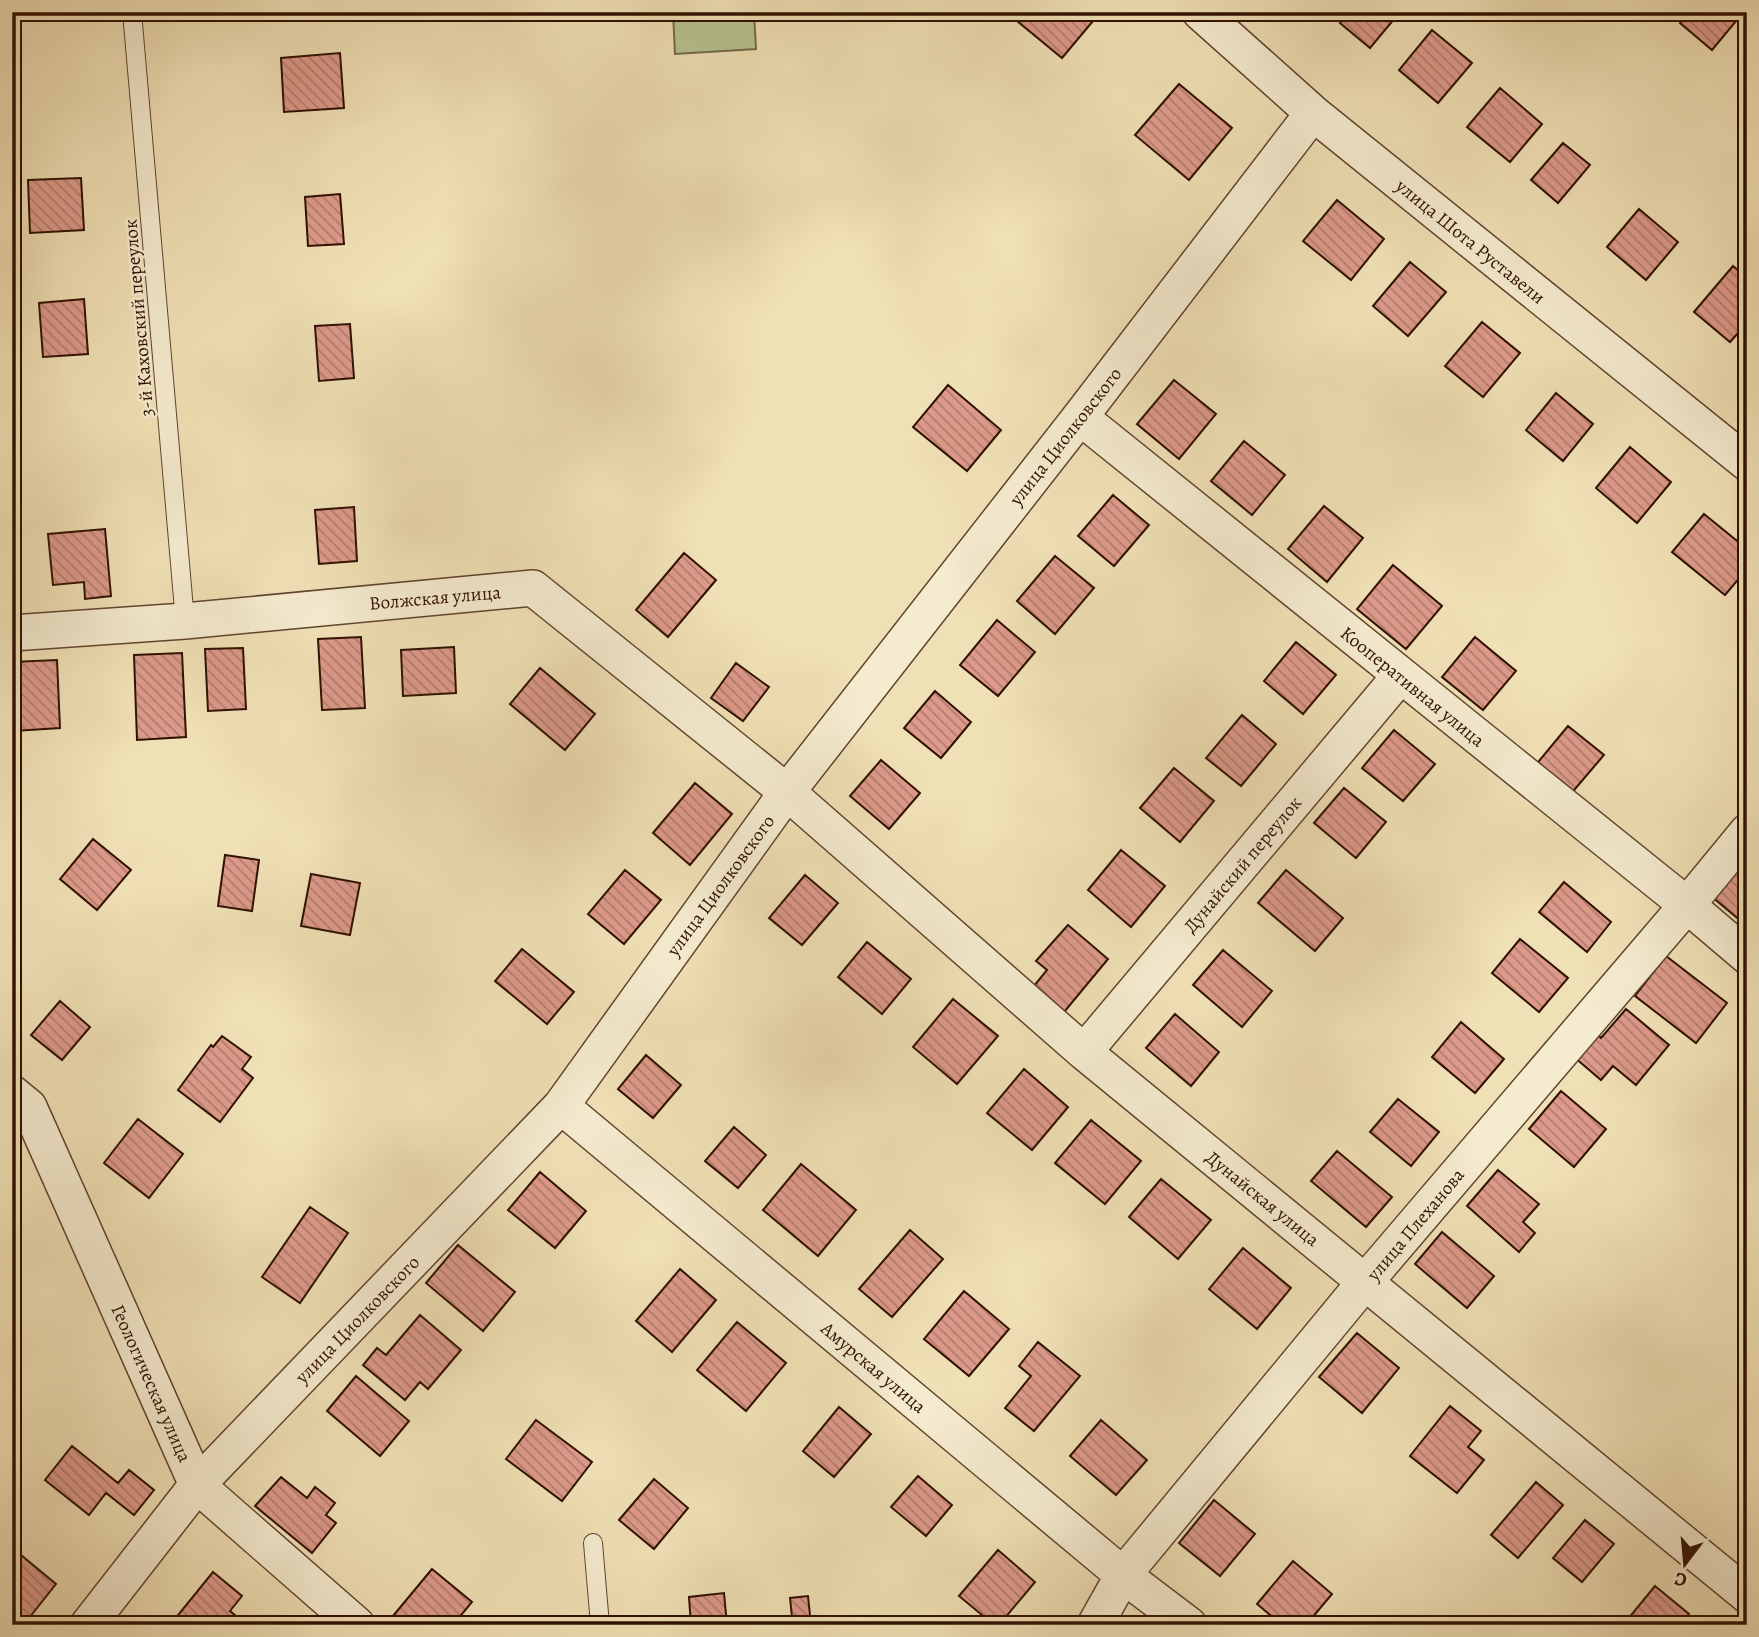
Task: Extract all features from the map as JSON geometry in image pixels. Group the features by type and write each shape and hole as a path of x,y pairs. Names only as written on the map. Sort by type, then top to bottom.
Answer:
{"street":[{"name":"улица Шота Руставели","path":"1200,12 1313,113 1747,463"},
{"name":"улица Циолковского","path":"88,1625 197,1485 561,1106 787,792 1313,113"},
{"name":"Кооперативная улица","path":"1080,416 1747,956"},
{"name":"Волжская улица","path":"12,633 185,621 533,588 787,792"},
{"name":"Дунайский переулок","path":"1084,1052 1400,676"},
{"name":"Дунайская улица","path":"787,792 1084,1052 1747,1595"},
{"name":"улица Плеханова","path":"1095,1625 1123,1575 1365,1282 1747,832"},
{"name":"Амурская улица","path":"561,1106 1123,1575 1189,1625"},
{"name":"Геологическая улица","path":"18,1109 197,1485 357,1625"}],"lane":[{"name":"3-й Каховский переулок","path":"132,12 185,621"},
{"path":"593,1544 600,1625"}],"green space":[{"path":"673,12 754,12 756,49 675,54"}],"building":[{"path":"1013,12 1095,12 1098,15 1062,58 1011,16"},
{"path":"1349,12 1400,12 1370,48 1340,23"},
{"path":"1689,12 1738,12 1741,15 1712,50 1680,23"},
{"path":"1432,30 1472,63 1438,103 1399,70"},
{"path":"340,53 344,108 284,112 281,58"},
{"path":"1179,84 1232,128 1189,180 1135,135"},
{"path":"1500,88 1542,124 1510,162 1467,127"},
{"path":"1563,143 1590,165 1558,203 1531,180"},
{"path":"81,178 84,230 30,233 28,180"},
{"path":"340,194 344,244 308,246 305,197"},
{"path":"1337,200 1384,239 1351,280 1303,241"},
{"path":"1639,209 1678,242 1646,280 1607,247"},
{"path":"1410,262 1446,292 1408,336 1373,306"},
{"path":"1733,266 1747,278 1747,323 1730,342 1694,312"},
{"path":"84,299 88,354 43,357 39,303"},
{"path":"1482,322 1520,353 1483,397 1445,366"},
{"path":"350,324 354,378 319,381 315,326"},
{"path":"1174,380 1216,414 1179,459 1137,424"},
{"path":"948,385 1001,430 967,471 913,427"},
{"path":"1556,393 1593,424 1563,461 1526,430"},
{"path":"1244,441 1285,475 1252,515 1211,481"},
{"path":"1630,447 1671,482 1637,523 1596,488"},
{"path":"1113,495 1149,525 1114,566 1078,536"},
{"path":"1324,506 1363,538 1327,582 1288,549"},
{"path":"354,507 357,561 319,564 315,510"},
{"path":"1704,514 1747,549 1747,569 1725,595 1672,552"},
{"path":"105,529 111,596 85,599 84,582 53,585 48,534"},
{"path":"684,553 716,580 668,637 636,610"},
{"path":"1055,556 1094,588 1055,634 1017,601"},
{"path":"1393,565 1442,606 1406,649 1357,609"},
{"path":"997,620 1035,652 998,696 960,665"},
{"path":"361,637 365,708 322,710 318,639"},
{"path":"1475,637 1516,671 1483,710 1442,677"},
{"path":"1296,642 1336,675 1303,714 1264,681"},
{"path":"454,647 456,693 403,696 401,650"},
{"path":"243,648 246,709 208,711 205,649"},
{"path":"182,653 186,737 137,740 134,655"},
{"path":"57,660 60,728 14,731 12,662"},
{"path":"736,663 769,687 743,721 711,698"},
{"path":"540,668 595,714 565,750 510,704"},
{"path":"935,691 971,722 941,758 904,728"},
{"path":"1242,715 1276,744 1241,786 1206,758"},
{"path":"1568,726 1604,755 1569,796 1534,767"},
{"path":"1394,730 1435,764 1403,801 1362,768"},
{"path":"881,760 920,793 889,829 850,796"},
{"path":"1174,768 1214,801 1180,842 1140,808"},
{"path":"695,783 732,814 690,865 653,833"},
{"path":"1344,788 1386,822 1356,858 1314,823"},
{"path":"93,839 131,870 97,910 60,879"},
{"path":"1121,850 1165,886 1131,927 1088,890"},
{"path":"225,855 259,860 252,911 218,906"},
{"path":"1741,860 1747,864 1747,926 1711,896"},
{"path":"625,870 661,900 624,944 588,914"},
{"path":"1286,870 1343,918 1315,951 1258,903"},
{"path":"311,874 360,883 350,935 301,926"},
{"path":"805,875 838,903 802,945 769,918"},
{"path":"1564,882 1611,922 1587,952 1539,912"},
{"path":"1068,925 1108,959 1060,1017 1030,991 1047,970 1036,961"},
{"path":"1520,939 1568,978 1539,1012 1492,973"},
{"path":"867,942 911,979 882,1014 838,977"},
{"path":"522,949 574,992 547,1024 495,981"},
{"path":"1223,950 1272,991 1242,1027 1193,985"},
{"path":"1666,956 1727,1003 1696,1043 1635,996"},
{"path":"953,999 998,1036 957,1084 913,1047"},
{"path":"60,1001 90,1027 62,1060 31,1035"},
{"path":"1626,1009 1669,1045 1636,1085 1613,1066 1601,1080 1574,1057 1595,1032 1601,1038"},
{"path":"1175,1014 1219,1052 1191,1086 1146,1048"},
{"path":"1461,1022 1504,1059 1475,1093 1432,1057"},
{"path":"222,1036 251,1057 242,1069 253,1078 220,1122 178,1090 211,1045 213,1047"},
{"path":"646,1055 681,1085 653,1118 618,1089"},
{"path":"1024,1069 1068,1107 1032,1150 987,1113"},
{"path":"1561,1091 1606,1129 1574,1167 1529,1129"},
{"path":"1398,1099 1439,1132 1411,1166 1370,1132"},
{"path":"138,1119 183,1154 149,1198 104,1163"},
{"path":"1091,1120 1141,1161 1105,1204 1055,1163"},
{"path":"734,1127 766,1155 738,1188 705,1161"},
{"path":"1337,1151 1392,1197 1366,1227 1311,1181"},
{"path":"801,1164 856,1210 818,1256 763,1210"},
{"path":"1498,1170 1539,1204 1523,1222 1535,1233 1519,1252 1467,1206"},
{"path":"540,1172 586,1211 555,1248 508,1210"},
{"path":"1161,1179 1211,1220 1178,1259 1129,1217"},
{"path":"310,1207 348,1233 300,1303 262,1277"},
{"path":"910,1230 943,1259 892,1317 859,1289"},
{"path":"1442,1232 1494,1276 1467,1308 1415,1264"},
{"path":"458,1245 515,1292 483,1331 426,1283"},
{"path":"1243,1248 1291,1288 1257,1329 1209,1289"},
{"path":"680,1269 716,1300 672,1352 636,1321"},
{"path":"964,1291 1009,1329 969,1376 924,1339"},
{"path":"420,1315 461,1350 428,1389 420,1382 405,1400 363,1365 377,1348 386,1355"},
{"path":"737,1322 786,1363 746,1411 697,1370"},
{"path":"1357,1333 1399,1368 1362,1413 1319,1377"},
{"path":"1038,1342 1080,1376 1034,1431 1005,1408 1031,1376 1019,1366"},
{"path":"356,1376 409,1421 380,1456 327,1411"},
{"path":"1450,1406 1481,1431 1468,1447 1484,1460 1457,1493 1410,1456"},
{"path":"839,1407 871,1434 834,1477 803,1451"},
{"path":"536,1420 592,1462 562,1501 506,1459"},
{"path":"1101,1420 1147,1460 1116,1495 1070,1456"},
{"path":"72,1446 118,1483 129,1470 154,1490 134,1515 106,1493 89,1515 45,1480"},
{"path":"918,1476 952,1505 926,1536 891,1507"},
{"path":"281,1477 307,1498 315,1487 335,1503 326,1515 336,1523 312,1553 255,1506"},
{"path":"654,1479 688,1508 654,1549 619,1520"},
{"path":"1536,1482 1563,1505 1518,1558 1491,1535"},
{"path":"1214,1500 1255,1534 1220,1576 1179,1543"},
{"path":"1585,1520 1614,1544 1582,1582 1553,1558"},
{"path":"998,1550 1035,1582 999,1625 994,1625 959,1596"},
{"path":"21,1555 56,1584 25,1623 12,1613 12,1565"},
{"path":"1293,1561 1332,1594 1306,1625 1282,1625 1257,1604"},
{"path":"432,1569 472,1602 453,1625 403,1625 393,1616"},
{"path":"213,1572 242,1596 230,1611 247,1625 170,1625"},
{"path":"1655,1586 1689,1614 1680,1625 1623,1625"},
{"path":"724,1593 727,1625 691,1625 689,1597"},
{"path":"808,1596 811,1625 768,1625 768,1619 792,1617 790,1598"}]}
